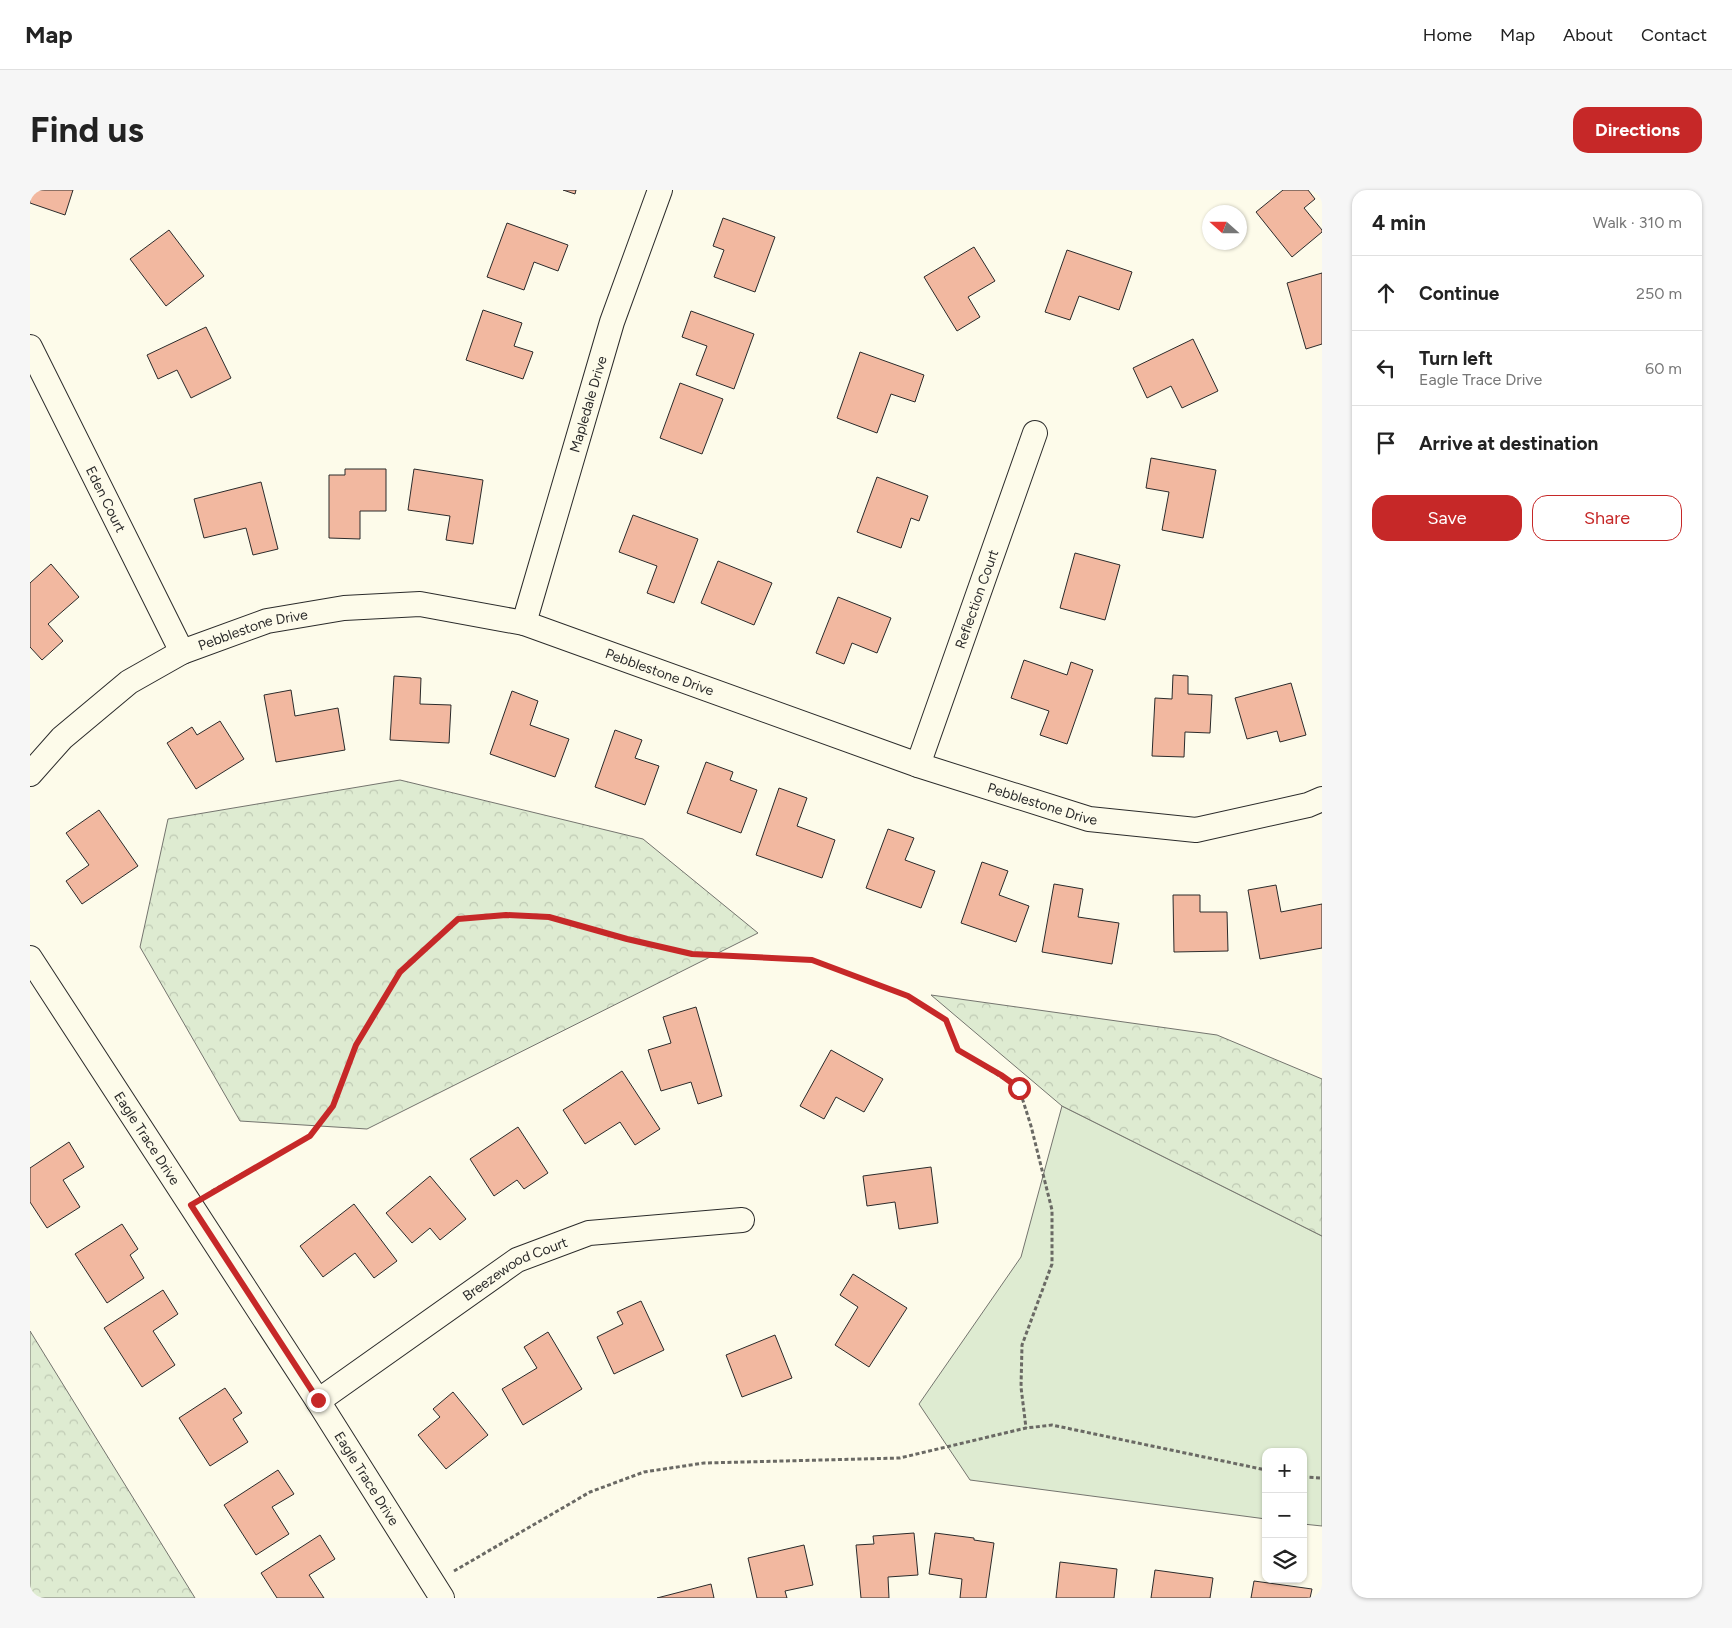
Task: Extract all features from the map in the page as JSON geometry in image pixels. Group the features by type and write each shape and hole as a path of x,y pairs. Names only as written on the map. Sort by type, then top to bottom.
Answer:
{"street":[{"name":"Mapledale Drive","path":"524,623 612,322 660,190"},
{"name":"Eden Court","path":"30,347 182,652"},
{"name":"Reflection Court","path":"918,764 1035,433"},
{"name":"Pebblestone Drive","path":"30,774 62,738 128,682 182,652 267,621 344,608 420,604 524,623 918,764 1089,819 1196,830 1308,805 1322,799"},
{"name":"Eagle Trace Drive","path":"30,958 318,1400 438,1590"},
{"name":"Breezewood Court","path":"318,1400 517,1260 589,1233 742,1220"}],"path":[{"path":"191,1205 310,1136 333,1106 356,1045 400,972 458,919 506,915 549,917 627,939 692,954 812,960 908,996 946,1020 958,1050 1001,1075 1019,1088 1031,1126 1052,1210 1052,1264 1022,1345 1021,1388 1026,1428"},
{"path":"438,1590 590,1492 644,1472 704,1464 900,1458 1026,1428 1052,1425 1262,1469"},
{"path":"1307,1477 1322,1478"}],"green space":[{"path":"400,780 643,839 758,933 367,1129 240,1121 140,947 168,819"},
{"path":"931,995 1217,1035 1322,1079 1322,1236 1062,1106"},
{"path":"1062,1106 1322,1236 1322,1526 1307,1524 1307,1448 1262,1448 1262,1518 970,1480 919,1404 1021,1257"},
{"path":"30,1331 195,1598 30,1598"}],"building":[{"path":"30,190 73,190 65,215 30,203"},
{"path":"563,190 576,190 575,194"},
{"path":"1283,190 1308,190 1315,199 1304,208 1322,230 1292,257 1256,212"},
{"path":"723,218 775,237 755,292 714,277 724,250 713,246"},
{"path":"507,223 568,245 558,271 534,262 524,290 487,277"},
{"path":"169,230 204,276 166,306 130,259"},
{"path":"974,247 995,281 968,297 980,317 957,331 924,277"},
{"path":"1067,250 1132,272 1119,310 1079,296 1070,320 1045,312"},
{"path":"1322,273 1322,344 1306,349 1287,283"},
{"path":"483,310 522,323 514,346 533,352 523,379 466,360"},
{"path":"691,311 754,334 734,389 696,375 707,346 682,337"},
{"path":"206,327 231,378 191,398 177,370 158,379 147,355"},
{"path":"1193,339 1218,391 1182,408 1171,386 1147,398 1133,368"},
{"path":"860,352 924,375 915,402 891,394 877,433 837,418"},
{"path":"680,383 723,399 702,454 660,438"},
{"path":"1151,458 1216,470 1203,538 1162,530 1169,492 1146,488"},
{"path":"345,469 386,469 386,511 360,511 360,539 329,538 329,475 345,475"},
{"path":"414,469 483,480 473,544 446,540 450,516 408,510"},
{"path":"877,477 928,496 919,521 911,518 901,548 857,532"},
{"path":"261,482 278,549 253,555 246,528 204,538 194,499"},
{"path":"633,515 698,539 674,603 647,593 657,566 619,552"},
{"path":"1075,553 1120,565 1105,620 1060,608"},
{"path":"718,561 772,583 754,625 701,603"},
{"path":"51,564 79,597 48,624 63,641 42,660 30,647 30,583"},
{"path":"838,597 891,618 877,653 852,643 844,664 816,653"},
{"path":"1024,660 1067,675 1071,662 1093,670 1067,744 1040,735 1049,711 1011,698"},
{"path":"1173,675 1188,676 1188,694 1212,695 1210,733 1185,732 1184,757 1152,756 1155,698 1172,699"},
{"path":"394,676 421,678 420,704 451,705 449,743 390,740"},
{"path":"1291,683 1306,735 1280,742 1277,731 1247,739 1235,698"},
{"path":"291,690 295,716 338,708 345,750 276,762 264,695"},
{"path":"512,691 538,701 530,725 569,739 555,777 490,754"},
{"path":"220,721 244,759 196,789 167,743 192,727 197,735"},
{"path":"615,730 642,740 635,758 659,766 645,805 595,787"},
{"path":"706,762 733,772 730,780 757,790 741,833 687,813"},
{"path":"779,788 807,798 797,826 835,840 822,878 756,855"},
{"path":"99,810 138,866 82,904 66,881 89,865 66,833"},
{"path":"888,829 914,838 905,860 935,871 921,908 866,888"},
{"path":"982,862 1008,871 999,895 1029,906 1016,942 961,923"},
{"path":"1054,884 1083,889 1078,917 1119,923 1112,964 1042,952"},
{"path":"1276,885 1281,912 1322,904 1322,948 1260,959 1248,890"},
{"path":"1173,895 1200,895 1200,912 1227,912 1228,951 1174,952"},
{"path":"696,1007 722,1096 698,1104 691,1082 661,1091 648,1050 671,1043 663,1017"},
{"path":"831,1050 883,1079 864,1112 836,1097 824,1119 800,1106"},
{"path":"622,1071 660,1129 635,1145 620,1122 585,1144 563,1110"},
{"path":"518,1127 548,1173 524,1189 517,1180 494,1196 470,1159"},
{"path":"69,1142 84,1167 63,1180 80,1207 47,1228 30,1202 30,1168"},
{"path":"931,1167 938,1223 899,1229 895,1202 867,1206 863,1176"},
{"path":"430,1176 466,1219 440,1240 430,1228 412,1243 386,1213"},
{"path":"354,1204 397,1261 374,1278 355,1253 323,1277 300,1246"},
{"path":"122,1224 138,1249 130,1255 144,1278 107,1303 75,1254"},
{"path":"853,1274 907,1308 869,1367 835,1345 858,1307 840,1295"},
{"path":"163,1290 178,1314 153,1331 175,1365 142,1387 104,1328"},
{"path":"641,1301 664,1350 614,1374 597,1337 623,1324 617,1312"},
{"path":"548,1332 582,1389 523,1425 502,1389 537,1368 524,1347"},
{"path":"775,1335 792,1378 742,1397 726,1355"},
{"path":"225,1388 242,1413 233,1419 248,1442 210,1466 179,1418"},
{"path":"453,1392 488,1435 446,1469 418,1435 440,1417 433,1409"},
{"path":"278,1470 294,1494 272,1507 289,1534 256,1555 224,1505"},
{"path":"914,1533 918,1575 888,1577 889,1598 861,1598 856,1545 874,1544 873,1536"},
{"path":"935,1533 974,1538 974,1540 994,1543 986,1598 960,1598 962,1579 929,1574"},
{"path":"320,1535 335,1559 309,1575 324,1598 277,1598 261,1573"},
{"path":"804,1545 813,1585 785,1591 787,1598 757,1598 748,1558"},
{"path":"1060,1562 1117,1569 1114,1598 1056,1598"},
{"path":"1155,1570 1213,1578 1210,1598 1151,1598"},
{"path":"1254,1581 1312,1589 1310,1598 1251,1598"},
{"path":"711,1584 714,1598 657,1598"}],"route":[{"path":"318,1400 191,1205 224,1184 310,1136 333,1106 356,1045 400,972 458,919 506,915 549,917 627,939 692,954 812,960 908,996 946,1020 958,1050 1001,1075 1019,1088"}]}
